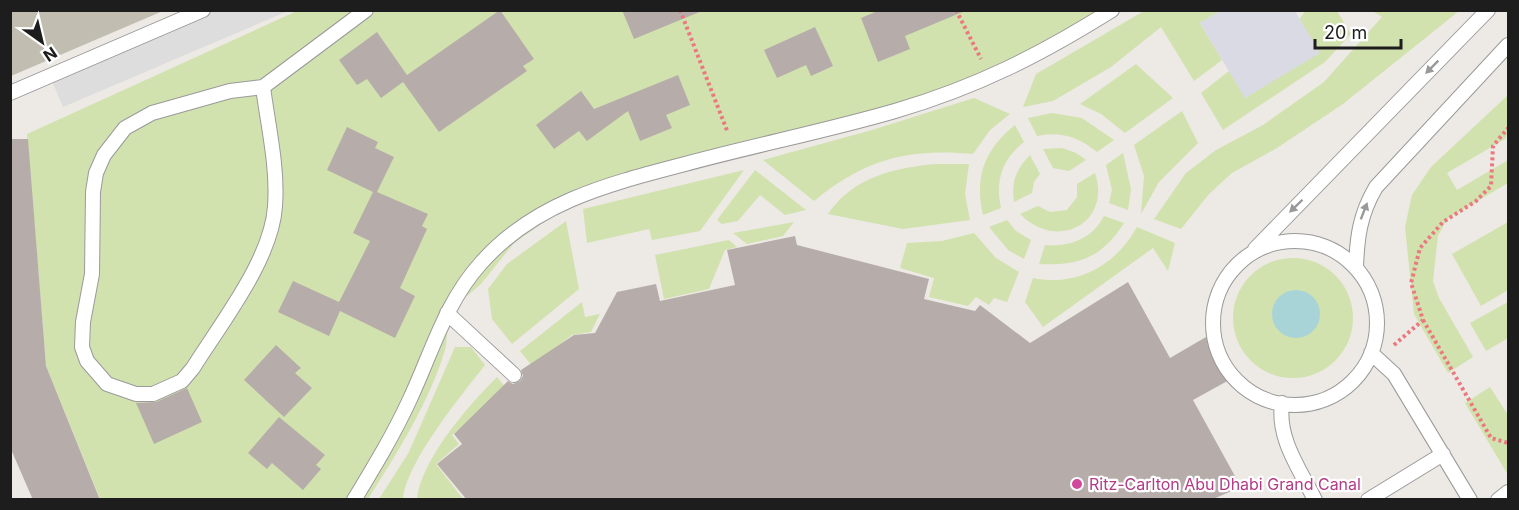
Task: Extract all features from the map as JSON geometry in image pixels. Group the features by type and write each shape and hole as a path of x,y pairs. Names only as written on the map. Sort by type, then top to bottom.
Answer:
{"lane":[{"path":"10,93 203,10"},
{"path":"263,87 275,207 267,244 259,263 194,368 182,381 153,394 121,391 96,374 82,347 83,322 92,274 93,192 96,173 104,155 125,128 152,113 230,91 263,87 366,10"},
{"path":"354,500 410,400 447,313 481,263 527,222 553,207 608,184 894,111 991,78 1043,53 1112,10"},
{"path":"1249,255 1270,245 1293,240 1317,244 1339,253 1356,268 1374,300 1375,356 1335,394 1301,404 1282,403 1252,393 1239,382 1224,363 1215,341 1214,309 1219,293 1236,266 1488,10"},
{"path":"1356,268 1358,230 1367,202 1376,187 1509,45"},
{"path":"447,313 514,375"},
{"path":"1375,356 1394,374 1470,500"},
{"path":"1282,403 1281,426 1284,438 1315,500"},
{"path":"1368,500 1443,453"},
{"path":"1498,500 1509,492"}],"path":[{"path":"680,10 735,150"},
{"path":"956,10 991,78"},
{"path":"1509,128 1493,146 1491,186 1476,201 1443,222 1420,248 1411,283 1423,320 1491,438 1509,443"},
{"path":"1375,356 1423,320"}],"shaded area":[{"path":"11,10 163,10 163,11 11,76"},
{"path":"197,11 288,11 63,107 49,74"},
{"path":"1220,11 1295,11 1320,53 1245,98 1200,23"}],"green space":[{"path":"297,11 1123,11 1076,39 1001,78 735,150 567,206 514,243 481,284 447,313 445,350 431,389 401,446 368,499 100,499 46,366 27,134"},
{"path":"1144,11 1221,11 1200,23 1222,60 1194,81 1161,27 1111,67 1053,101 1023,107 1036,74"},
{"path":"1305,11 1337,11 1351,34 1325,62 1223,130 1201,93 1229,71 1246,98"},
{"path":"1373,11 1459,11 1343,104 1277,148 1232,173 1209,194 1181,229 1154,219 1186,173 1216,150 1263,125 1324,82 1382,17"},
{"path":"1136,64 1173,98 1125,133 1101,114 1080,104"},
{"path":"1508,95 1508,133 1505,139 1447,173 1457,190 1508,160 1508,183 1447,219 1438,236 1433,281 1439,298 1473,357 1448,373 1414,314 1405,227 1412,195 1431,167"},
{"path":"974,98 1010,114 990,130 973,154 928,153 888,160 851,175 814,201 763,160 872,130"},
{"path":"1182,111 1198,143 1159,182 1141,214 1144,176 1134,145"},
{"path":"1052,113 1082,118 1114,140 1097,152 1069,136 1054,134 1037,136 1028,118"},
{"path":"1015,125 1024,142 1010,156 1002,171 999,188 1001,208 983,215 980,188 984,165 996,144"},
{"path":"1062,148 1086,160 1069,171 1053,168 1043,149"},
{"path":"1123,153 1131,189 1128,210 1109,203 1112,190 1106,165"},
{"path":"1030,155 1040,174 1034,182 1032,193 1014,202 1013,188 1016,176 1021,165"},
{"path":"935,164 969,164 965,194 970,220 903,229 828,214 838,201 862,183 904,168"},
{"path":"744,170 700,231 652,240 649,229 587,243 583,209"},
{"path":"755,170 806,210 785,215 760,195 738,221 722,224 717,220"},
{"path":"1095,173 1098,191 1096,206 1078,227 1064,231 1050,231 1035,225 1020,214 1038,206 1050,212 1067,210 1077,197 1077,184"},
{"path":"1104,216 1124,223 1116,235 1098,252 1077,261 1039,264 1045,245 1063,245 1079,240 1093,231"},
{"path":"1007,220 1016,231 1031,240 1024,259 1008,250 989,227"},
{"path":"566,221 579,289 512,344 492,319 488,289 507,264"},
{"path":"794,222 783,236 747,244 733,233"},
{"path":"1508,222 1508,290 1481,306 1452,254"},
{"path":"1137,227 1175,243 1168,271 1153,248 1043,327 1025,302 1033,278 1065,279 1093,270 1118,253"},
{"path":"974,233 996,258 1019,272 1007,302 994,298 989,305 976,297 968,306 929,297 934,278 900,268 907,243 942,241"},
{"path":"729,240 737,247 725,250 709,289 664,299 655,255"},
{"path":"1293,258 1316,263 1335,276 1348,295 1353,318 1348,341 1335,360 1316,373 1293,378 1270,373 1251,360 1238,341 1233,318 1238,295 1251,276 1270,263"},
{"path":"582,302 585,317 600,314 591,332 572,335 532,366 520,351"},
{"path":"1508,302 1508,338 1486,351 1470,323"},
{"path":"455,347 471,347 485,365 424,448 414,466 403,499 379,499 409,452"},
{"path":"497,377 507,389 452,435 459,444 436,464 463,499 417,500 420,484 437,450 460,417"},
{"path":"1490,387 1508,415 1508,475 1465,403"}],"water":[{"path":"1296,290 1313,297 1320,314 1313,331 1296,338 1279,331 1272,314 1279,297"}],"building":[{"path":"500,10 534,59 523,66 527,71 439,132 403,82 381,98 367,79 357,85 339,60 377,32 407,75"},
{"path":"622,10 702,10 702,11 634,39"},
{"path":"880,10 965,11 905,36 910,49 878,62 861,18"},
{"path":"815,27 833,66 811,76 806,65 777,78 764,50"},
{"path":"678,75 690,105 666,115 672,128 640,141 628,111 587,141 579,131 554,149 536,125 581,91 594,109"},
{"path":"347,127 378,142 375,148 394,157 377,192 428,214 422,226 427,229 400,288 415,296 395,338 340,311 329,336 278,312 293,281 339,302 370,241 353,233 373,192 327,170"},
{"path":"10,139 28,139 46,366 100,500 33,500 10,447"},
{"name":"Ritz-Carlton Abu Dhabi Grand Canal","path":"795,236 797,245 929,279 924,299 975,311 980,305 1030,343 1128,282 1170,358 1206,337 1231,379 1193,400 1241,487 1211,500 467,500 437,464 462,444 454,434 508,381 513,384 520,381 523,376 521,370 574,335 595,333 617,292 656,284 660,301 735,285 727,250"},
{"path":"276,345 301,368 295,373 312,388 284,417 244,380"},
{"path":"187,388 202,422 154,444 136,403 156,402"},
{"path":"279,417 325,455 316,465 321,469 303,490 272,463 267,469 248,453"}],"place":[{"name":"Ritz-Carlton Abu Dhabi Grand Canal","path":"1077,484"}]}
